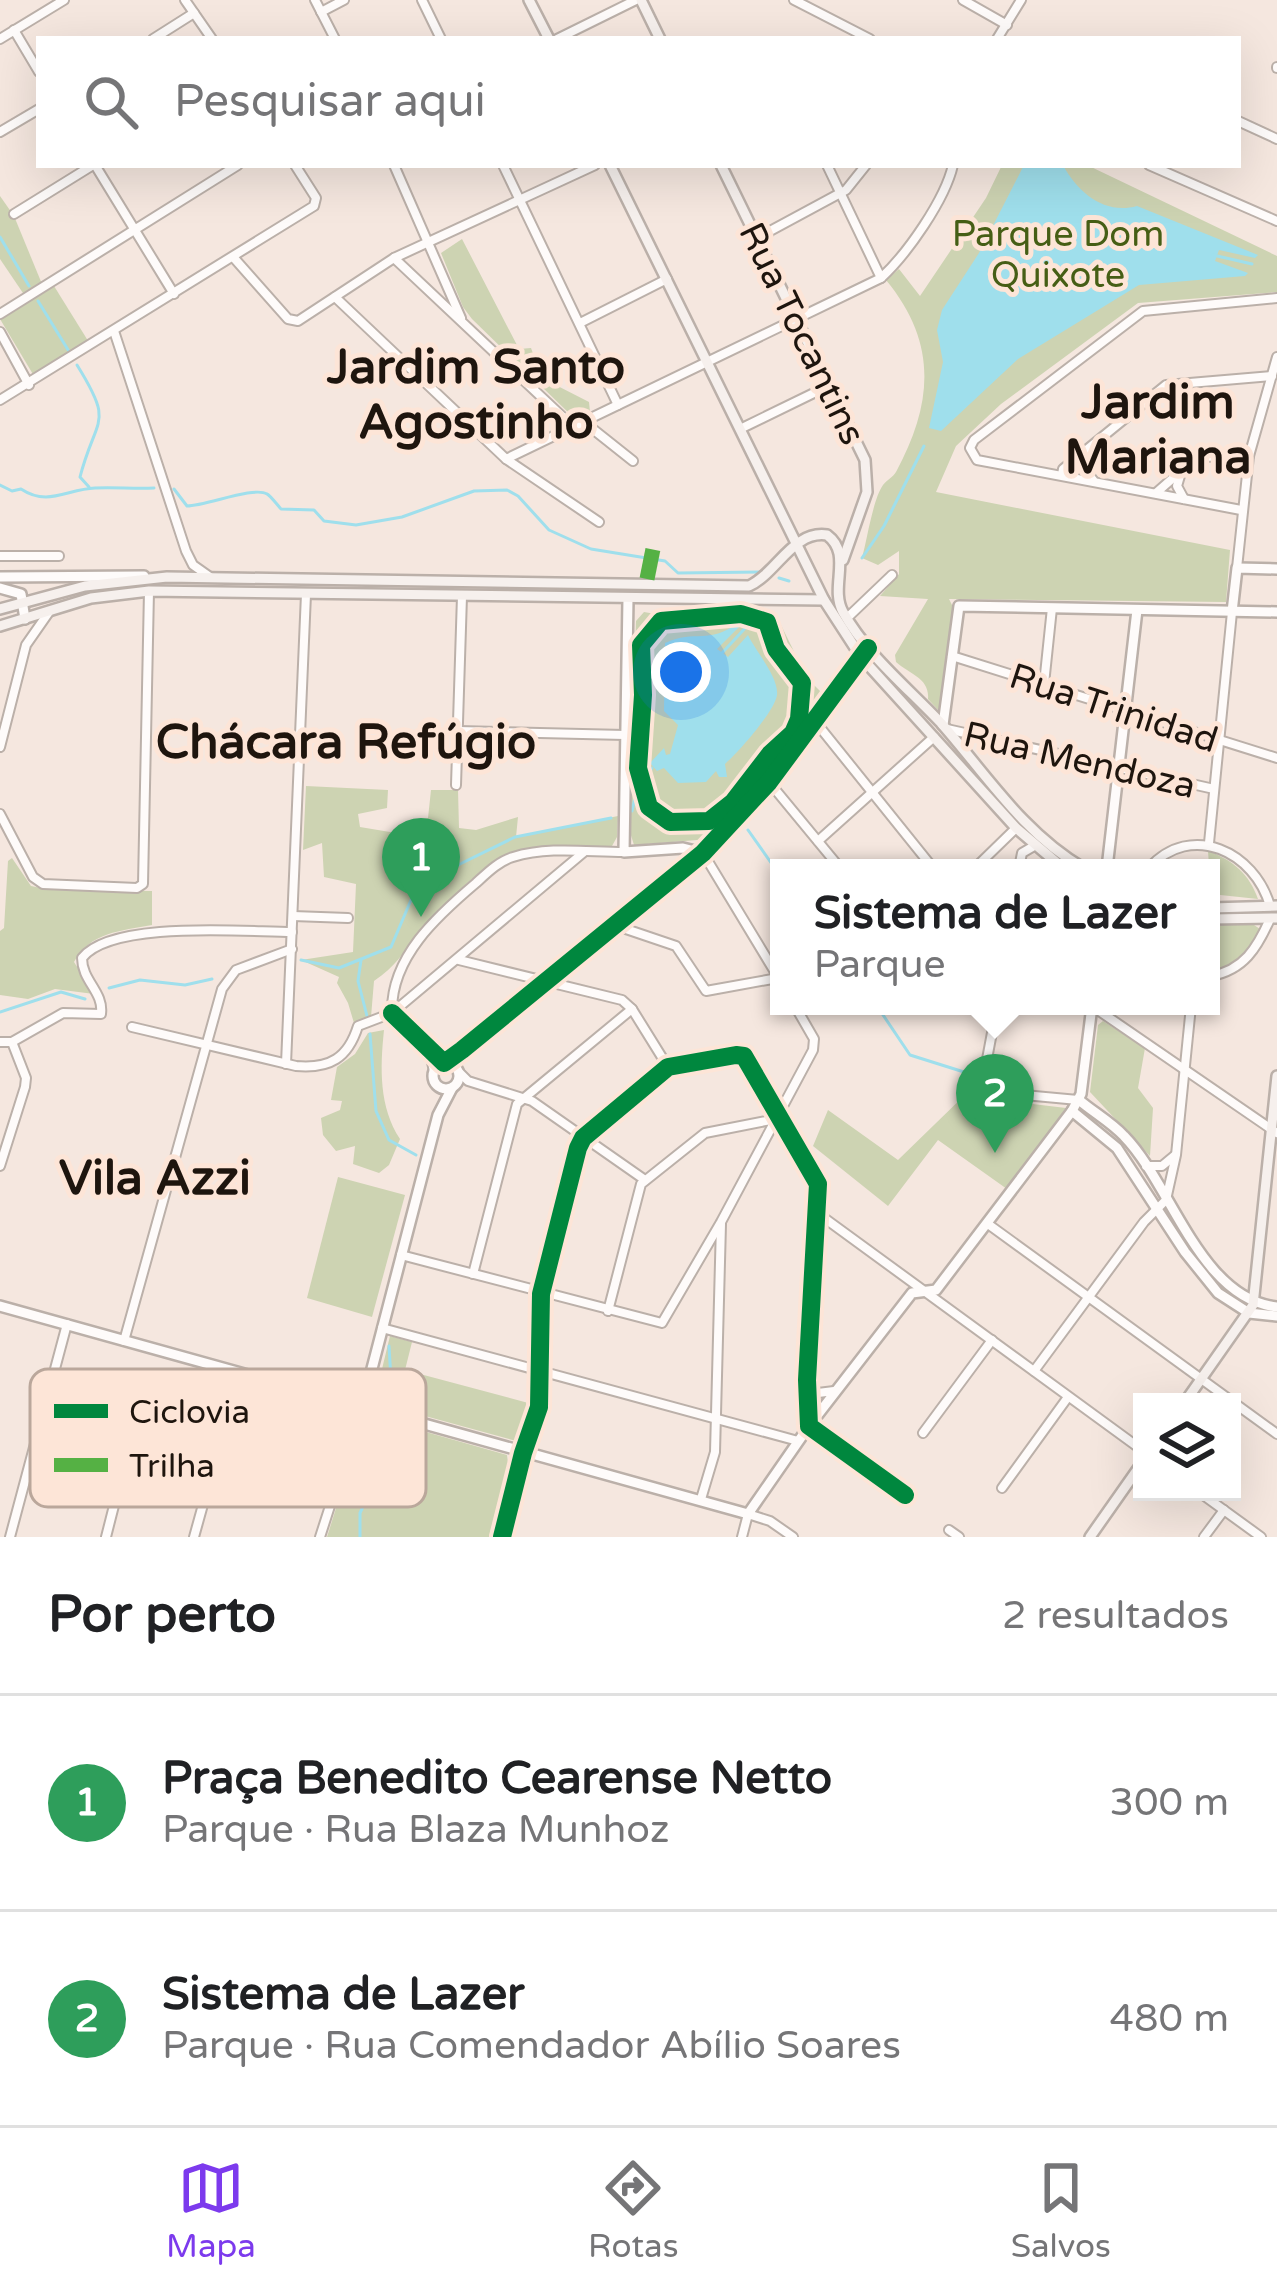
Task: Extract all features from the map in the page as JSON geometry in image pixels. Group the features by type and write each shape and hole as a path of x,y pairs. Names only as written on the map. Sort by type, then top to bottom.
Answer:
{"main road":[{"path":"529,0 551,36"},
{"path":"638,0 658,36"},
{"path":"612,168 824,601 864,653 1029,828 1071,859"},
{"name":"Rua Tocantins","path":"722,168 869,473 864,504 839,571"},
{"path":"0,609 114,580 173,578 754,585 796,544 815,533 830,537 839,551 840,606 864,653"},
{"path":"0,626 104,595 148,591 824,601"},
{"path":"941,730 1016,828 1051,859"},
{"path":"1220,909 1274,913"},
{"path":"1220,918 1274,913"},
{"path":"1191,1393 1251,1309 1273,1154 1277,1076"},
{"path":"1090,1537 1133,1476"}],"street":[{"path":"0,39 64,0"},
{"path":"185,0 210,36"},
{"path":"315,0 333,36"},
{"path":"321,12 344,0"},
{"path":"422,0 439,36"},
{"path":"560,36 638,0"},
{"path":"794,0 864,36"},
{"path":"962,0 1007,25"},
{"path":"1000,36 1021,0"},
{"path":"158,36 194,14"},
{"path":"14,30 36,67"},
{"path":"0,132 36,111"},
{"path":"1241,122 1277,139"},
{"path":"14,214 89,168"},
{"path":"96,168 174,294"},
{"path":"0,314 233,168"},
{"path":"0,400 234,258 316,202 300,168"},
{"path":"395,168 462,320"},
{"path":"504,168 618,405"},
{"path":"234,258 292,321 394,258 589,168"},
{"path":"829,168 881,278"},
{"path":"759,244 770,231 842,192 863,168"},
{"path":"506,459 881,278 895,266 925,221 950,182 952,168"},
{"path":"1156,168 1277,221"},
{"path":"394,258 567,421 594,430 633,461"},
{"path":"580,323 667,279"},
{"path":"335,297 506,459 599,522"},
{"path":"1241,510 977,460 971,454 974,440 1143,311 1277,298"},
{"path":"114,331 186,550 193,566 212,578"},
{"path":"0,332 29,385"},
{"path":"1209,843 1241,510 1250,456 1277,357"},
{"path":"1062,475 1166,385 1272,376"},
{"path":"740,428 820,390 828,380"},
{"path":"1087,451 1082,466 1095,481"},
{"path":"1156,493 1182,468 1207,454 1250,456"},
{"path":"1182,468 1178,492 1190,501"},
{"path":"0,577 173,578 186,550"},
{"path":"0,556 58,556"},
{"path":"1237,568 1277,569"},
{"path":"847,618 892,575"},
{"path":"0,588 18,592 26,619 26,645 0,747"},
{"path":"0,814 38,881 137,888 143,884 148,591"},
{"path":"286,1064 307,594"},
{"path":"456,785 462,596"},
{"path":"624,852 628,598"},
{"path":"840,606 858,608"},
{"path":"818,841 941,730 958,606 1277,612"},
{"path":"1044,685 1052,608"},
{"path":"1108,859 1137,610"},
{"path":"26,645 49,612"},
{"path":"434,1071 704,853 769,782 864,653"},
{"name":"Rua Trinidad","path":"952,656 1277,758"},
{"path":"814,720 926,859"},
{"name":"Rua Mendoza","path":"941,730 1214,789"},
{"path":"458,731 625,735"},
{"path":"769,782 833,859"},
{"path":"984,859 1016,828"},
{"path":"1003,841 1015,847 1019,859"},
{"path":"1161,859 1178,847 1209,843 1237,856 1256,873 1274,913 1251,955 1220,973"},
{"path":"1022,859 1026,848 1034,846"},
{"path":"645,1180 525,1098 476,1084 429,1053 392,1013 410,952 425,929 506,859 537,850 683,848 704,853 770,963"},
{"path":"133,1027 286,1064 309,1067 338,1059 353,1045 358,1026 392,1013 584,852"},
{"path":"685,869 704,865 716,871"},
{"path":"293,916 348,918"},
{"path":"614,926 676,946 706,991 770,980"},
{"path":"0,1042 12,1042 63,1013 101,1014 100,994 82,969 82,958 97,945 157,933 292,932"},
{"path":"124,1341 222,989 236,970 292,950"},
{"path":"458,960 622,1000 668,1067"},
{"path":"473,1274 518,1104 632,1009"},
{"path":"400,1255 662,1323 722,1222 814,1045 799,1015"},
{"path":"995,1015 981,1091 1076,1106 1124,1136 1226,1283 1251,1309"},
{"path":"742,1537 748,1514 836,1390 912,1293 936,1290 1076,1106 1091,1015"},
{"path":"1105,1015 1274,1131"},
{"path":"1034,1371 1144,1222 1166,1200 1176,1155 1190,1015"},
{"path":"0,1166 26,1087 12,1042"},
{"path":"372,1369 438,1115 453,1087 462,1050"},
{"path":"429,1053 438,1115"},
{"path":"505,1536 523,1453 539,1407 541,1294 583,1138 668,1067 744,1056 818,1184 807,1380 809,1426"},
{"path":"437,1086 476,1084"},
{"path":"1076,1106 1117,1148 1218,1293 1251,1309 1277,1311"},
{"path":"608,1311 645,1180 705,1133 777,1118"},
{"path":"1145,1166 1162,1166 1176,1155"},
{"path":"816,1212 1133,1443"},
{"path":"700,1499 715,1452 722,1222"},
{"path":"1144,1222 1165,1222"},
{"path":"988,1224 1277,1434"},
{"path":"814,1238 820,1226 837,1227"},
{"path":"705,1251 721,1254"},
{"path":"0,1306 225,1369"},
{"path":"56,1369 68,1324"},
{"path":"382,1328 799,1441"},
{"path":"923,1433 992,1340"},
{"path":"807,1380 818,1393 836,1390"},
{"path":"1002,1488 1069,1396"},
{"path":"426,1425 700,1499 770,1521 793,1537"},
{"path":"809,1426 905,1495"},
{"path":"10,1537 30,1464"},
{"path":"1212,1501 1261,1537"},
{"path":"106,1537 114,1507"},
{"path":"194,1537 202,1507"},
{"path":"320,1537 329,1507"},
{"path":"1204,1537 1224,1510"},
{"path":"949,1530 958,1537"}],"green space":[{"name":"Parque Dom Quixote","path":"1001,168 1093,168 1277,256 1277,292 1138,303 1001,404 956,446 936,492 1230,550 1226,602 949,599 953,607 939,711 928,699 922,681 896,662 895,655 928,599 880,596 899,574 899,551 878,565 862,558 876,500 908,447 923,398 922,350 915,327 886,280 899,269 920,296 986,198"},
{"path":"0,196 14,216 42,284 25,296 0,259"},
{"path":"462,239 519,349 531,348 542,378 589,402 590,412 574,418 463,307 441,253"},
{"path":"54,286 90,344 34,376 0,319"},
{"path":"644,612 767,614 781,625 807,678 824,695 710,839 634,845 629,829 636,621"},
{"path":"306,786 388,790 387,808 358,814 360,827 402,834 411,820 428,818 431,790 458,790 459,828 476,830 518,817 516,837 618,816 617,837 612,846 522,852 487,868 447,901 374,981 371,1017 363,1024 354,1023 337,983 339,977 301,960 353,952 356,884 324,877 322,843 303,850"},
{"path":"1208,851 1239,869 1258,899 1220,895 1220,859 1209,859"},
{"path":"12,858 31,886 152,891 152,925 98,939 74,962 94,994 55,989 28,999 0,995 0,931"},
{"path":"1220,926 1260,929 1241,957 1220,968"},
{"path":"1103,1021 1145,1048 1138,1088 1153,1108 1150,1156 1090,1092 1098,1025"},
{"path":"384,1030 383,1087 388,1114 400,1139 389,1165 379,1173 353,1164 355,1146 336,1151 323,1135 321,1118 340,1110 342,1101 331,1100 337,1067 355,1054 368,1033"},
{"path":"971,1089 981,1098 1066,1108 1007,1189 938,1140 888,1206 813,1146 828,1110 898,1160"},
{"path":"338,1177 405,1195 372,1317 307,1298"},
{"path":"390,1336 412,1342 405,1369 382,1369"},
{"path":"426,1376 532,1404 516,1441 426,1416"},
{"path":"426,1432 507,1455 489,1537 327,1537 336,1507 426,1507"}],"water":[{"path":"1022,168 1065,168 1085,193 1103,204 1137,206 1258,255 1219,250 1215,261 1248,273 1245,276 1139,285 1018,359 941,431 929,428 943,362 937,330 942,310 979,253"},
{"path":"741,625 717,649 728,657 748,635 774,680 775,702 725,764 727,777 719,777 716,771 706,782 678,783 664,768 657,771 650,763 664,748 670,754 678,725 664,711 665,643 718,633"}],"waterway":[{"path":"0,237 29,286"},
{"path":"1213,255 1252,264"},
{"path":"38,301 70,353"},
{"path":"77,365 99,411 80,477 89,487"},
{"path":"862,558 884,526 924,446"},
{"path":"0,485 40,497 95,488 154,488"},
{"path":"174,489 187,506 261,492 281,509 314,510 324,521 356,525 402,517 474,491 507,490 549,530 591,549 665,561 678,573 761,572"},
{"path":"779,578 789,581"},
{"path":"722,653 749,624"},
{"path":"632,811 636,793 652,768"},
{"path":"301,960 339,968 391,947 414,893 460,864 515,837 611,818"},
{"path":"748,830 770,861"},
{"path":"361,960 358,981 367,1016"},
{"path":"109,988 140,980 185,985 212,979"},
{"path":"0,1012 61,992 85,999"},
{"path":"883,1015 910,1055 964,1072"},
{"path":"370,1034 376,1111 389,1140 416,1155"},
{"path":"389,1346 390,1369"},
{"path":"360,1537 363,1507"}],"marked path":[{"path":"647,579 654,544"}],"cycle path":[{"path":"741,614 767,622 776,649 802,683 799,719 793,733 733,802 709,821 670,822 649,807 638,768 641,645 661,621 741,614"},
{"path":"392,1013 444,1063 462,1050 703,853 769,782 868,648"},
{"path":"502,1537 539,1407 541,1294 578,1148 583,1138 668,1067 736,1055 744,1056 818,1184 807,1380 809,1426 905,1495"}],"place":[{"name":"Praça Benedito Cearense Netto","path":"421,917"},
{"name":"Sistema de Lazer","path":"995,1153"}],"district":[{"name":"Jardim Santo Agostinho","path":"476,394"},
{"name":"Jardim Mariana","path":"1158,428"},
{"name":"Chácara Refúgio","path":"346,741"},
{"name":"Vila Azzi","path":"155,1177"}]}
